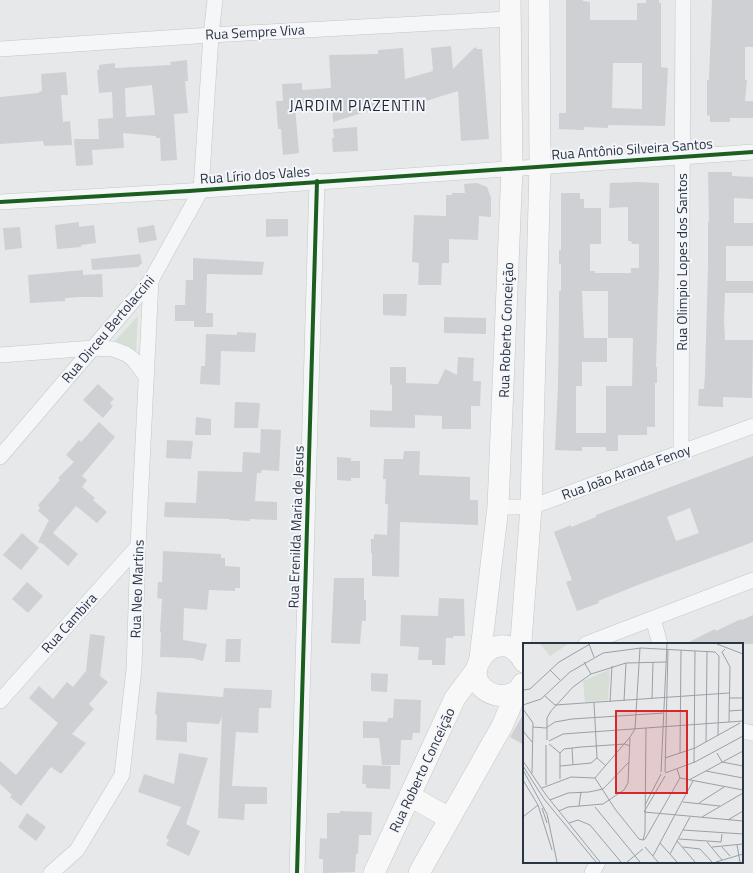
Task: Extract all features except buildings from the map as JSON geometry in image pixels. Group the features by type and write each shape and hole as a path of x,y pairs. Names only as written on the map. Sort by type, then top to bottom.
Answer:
{"street":[{"name":"Rua Dirceu Bertolaccini","path":"0,457 151,280 202,190 211,35 215,0"},
{"name":"Rua Roberto Conceição","path":"522,658 531,507 540,166 539,0"},
{"name":"Rua Olimpio Lopes dos Santos","path":"681,452 683,0"},
{"name":"Rua Sempre Viva","path":"0,49 211,35 510,10"},
{"name":"Rua Roberto Conceição","path":"374,873 455,698 478,664 498,507 512,168 510,10"},
{"name":"Rua Antônio Silveira Santos","path":"512,168 753,152"},
{"name":"Rua Lírio dos Vales","path":"0,202 202,190 512,168"},
{"name":"Rua Erenilda Maria de Jesus","path":"297,873 317,181"},
{"name":"Rua Neo Martins","path":"51,873 77,850 122,775 134,670 138,546 151,280"},
{"path":"0,355 93,348 113,348 126,354 134,360 146,376"},
{"name":"Rua João Aranda Fenoy","path":"498,507 531,507 753,426"},
{"name":"Rua Cambira","path":"0,701 138,546"},
{"path":"589,643 753,580"},
{"path":"653,619 660,643"},
{"path":"520,686 501,696 489,693 480,685 477,677 478,664 487,651 497,646 509,647 522,658"},
{"path":"419,873 502,726 520,686"},
{"path":"743,731 753,733"},
{"path":"410,796 449,818"},
{"path":"592,873 597,863"}],"shaded area":[{"path":"138,316 136,352 128,346 115,341"}],"cycle path":[{"path":"0,202 189,191 753,152"},
{"path":"297,873 317,181"}],"district":[{"name":"JARDIM PIAZENTIN","path":"358,106"}]}
